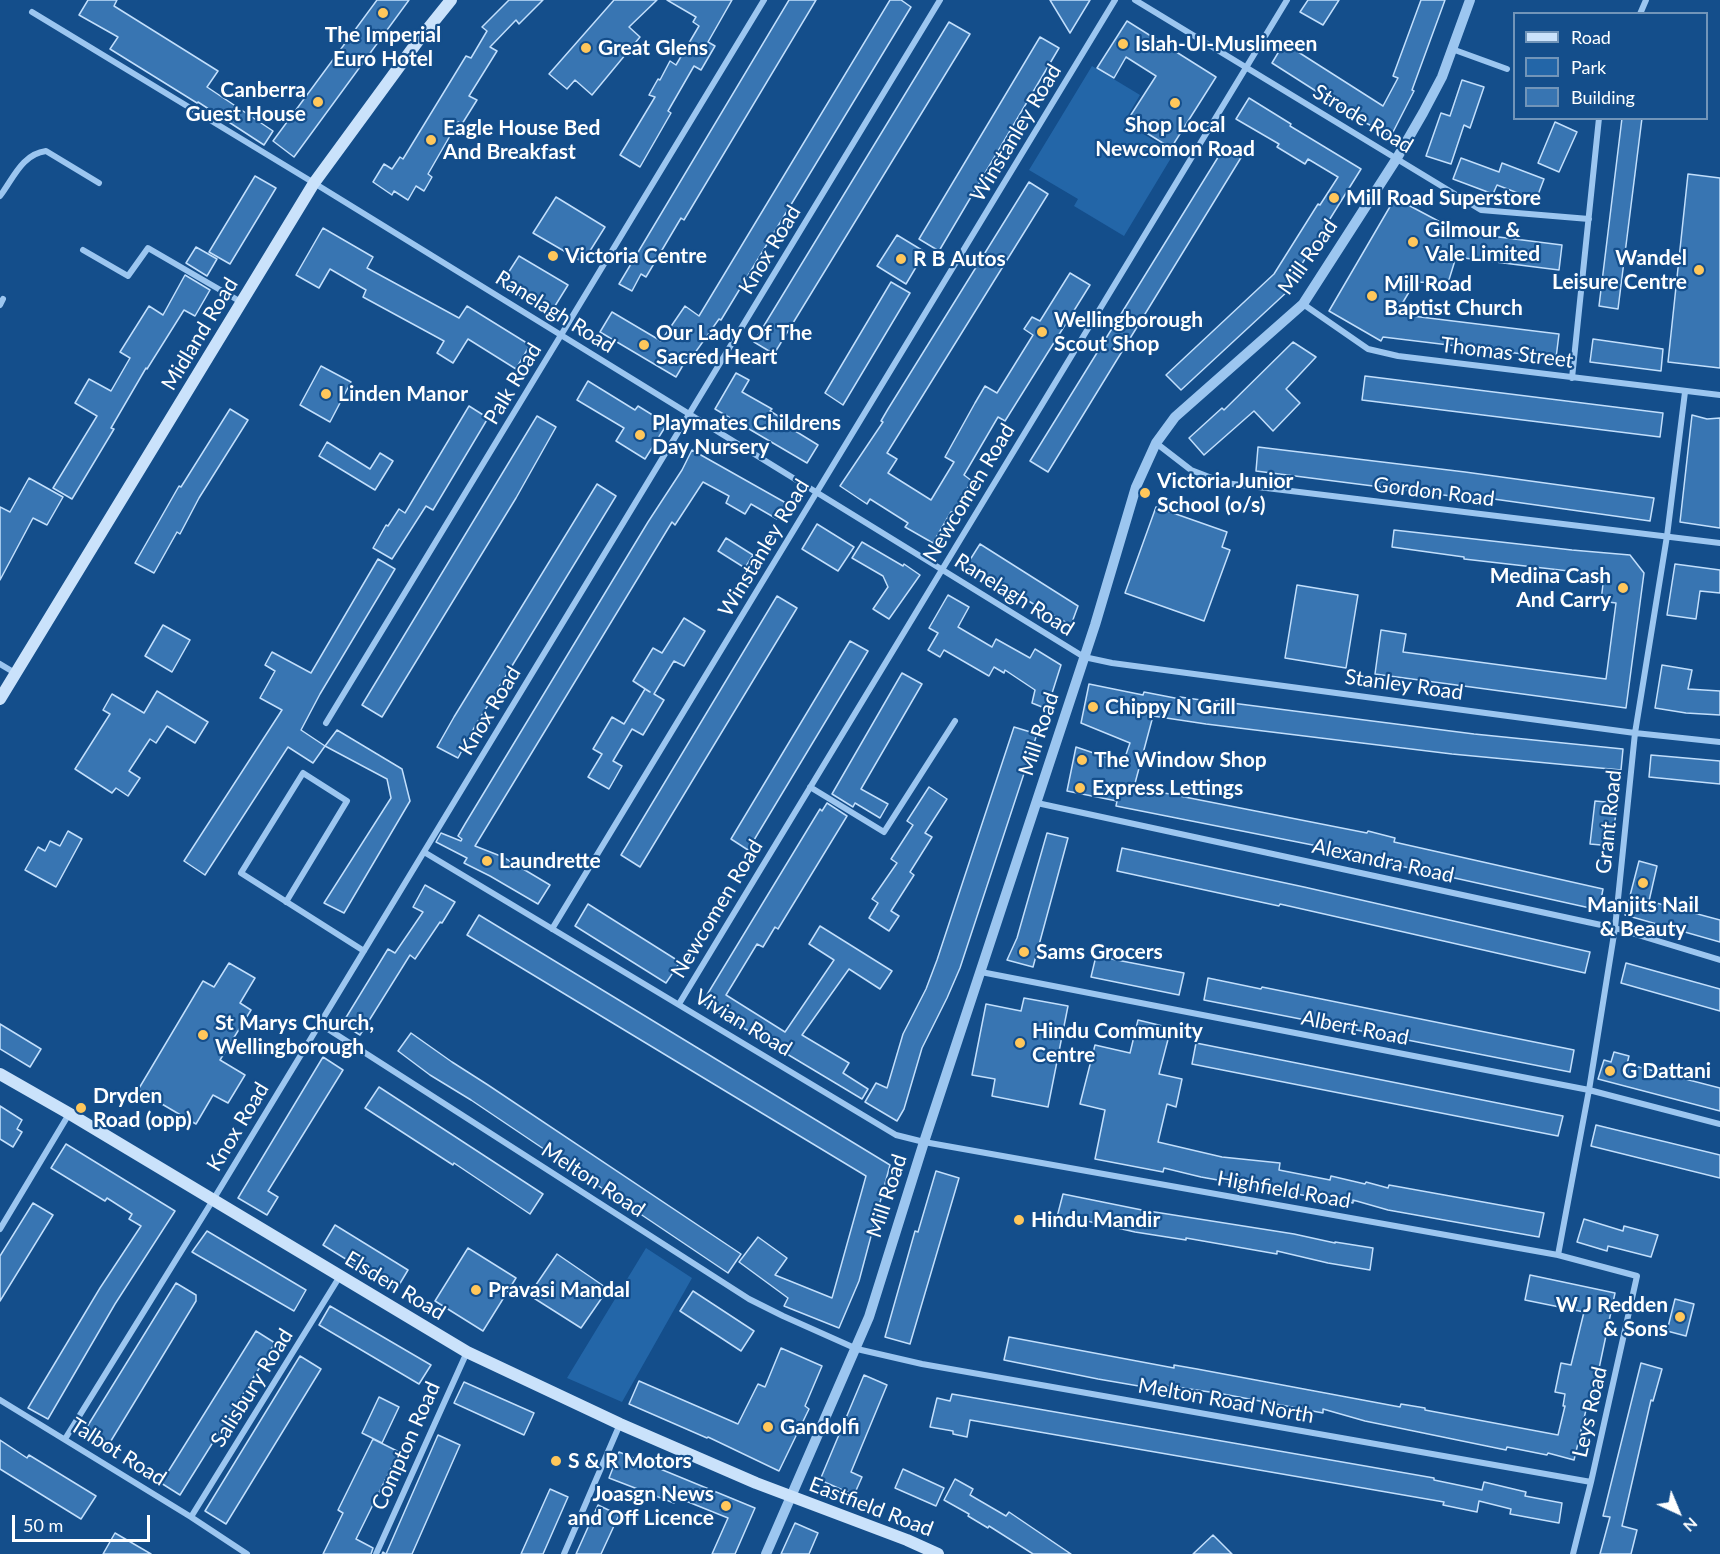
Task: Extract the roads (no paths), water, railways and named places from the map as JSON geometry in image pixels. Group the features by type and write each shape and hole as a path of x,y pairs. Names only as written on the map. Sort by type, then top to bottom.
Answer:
{"main road":[{"name":"Midland Road","path":"0,699 314,183 418,41 451,0"},
{"name":"Elsden Road","path":"0,1074 467,1352 620,1424 789,1496"},
{"name":"Eastfield Road","path":"789,1496 907,1540 938,1554"}],"street":[{"name":"Palk Road","path":"326,723 764,0"},
{"name":"Knox Road","path":"65,1439 213,1200 940,0"},
{"name":"Winstanley Road","path":"552,929 1115,0"},
{"name":"Strode Road","path":"1135,0 1481,210 1589,219"},
{"name":"Newcomen Road","path":"679,1004 1287,0"},
{"name":"Mill Road","path":"766,1554 789,1496 857,1349 869,1317 924,1142 1113,569 1136,487 1156,443 1175,417 1303,304 1397,158 1442,77 1470,0"},
{"name":"Ranelagh Road","path":"32,12 1084,657"},
{"path":"1452,49 1507,69"},
{"path":"1572,378 1599,120"},
{"path":"0,196 24,161 39,152 46,151 99,183"},
{"path":"83,250 128,276 148,248 242,302"},
{"name":"Thomas Street","path":"1303,304 1368,349 1398,356 1720,395"},
{"name":"Grant Road","path":"1557,1255 1590,1090 1615,928 1635,733 1667,536 1685,392"},
{"name":"Gordon Road","path":"1156,443 1191,470 1225,483 1720,543"},
{"name":"Stanley Road","path":"1084,657 1112,663 1635,733 1720,742"},
{"path":"0,664 16,674"},
{"path":"810,787 884,832 955,721"},
{"path":"286,902 347,801 303,773 241,873 286,902 364,951"},
{"name":"Alexandra Road","path":"1037,803 1615,928 1720,960"},
{"name":"Vivian Road","path":"424,852 896,1135 924,1142"},
{"name":"Albert Road","path":"981,972 1590,1090 1720,1124"},
{"name":"Melton Road","path":"320,1024 749,1299 857,1349"},
{"path":"0,1229 70,1114"},
{"name":"Highfield Road","path":"924,1142 1557,1255 1637,1276"},
{"name":"Salisbury Road","path":"192,1517 340,1276"},
{"name":"Leys Road","path":"1573,1554 1637,1276"},
{"name":"Melton Road North","path":"857,1349 922,1364 1591,1482"},
{"name":"Compton Road","path":"376,1554 467,1352"},
{"name":"Talbot Road","path":"0,1400 192,1517 247,1554"},
{"path":"564,1554 620,1424"}],"place":[{"name":"The Imperial Euro Hotel","path":"383,13"},
{"name":"Islah-Ul-Muslimeen","path":"1123,44"},
{"name":"Great Glens","path":"586,48"},
{"name":"Canberra Guest House","path":"318,102"},
{"name":"Shop Local Newcomon Road","path":"1175,103"},
{"name":"Eagle House Bed And Breakfast","path":"431,140"},
{"name":"Mill Road Superstore","path":"1334,198"},
{"name":"Gilmour & Vale Limited","path":"1413,242"},
{"name":"Victoria Centre","path":"553,256"},
{"name":"R B Autos","path":"901,259"},
{"name":"Wandel Leisure Centre","path":"1699,270"},
{"name":"Mill Road Baptist Church","path":"1372,296"},
{"name":"Wellingborough Scout Shop","path":"1042,332"},
{"name":"Our Lady Of The Sacred Heart","path":"644,345"},
{"name":"Linden Manor","path":"326,394"},
{"name":"Playmates Childrens Day Nursery","path":"640,435"},
{"name":"Victoria Junior School (o/s)","path":"1145,493"},
{"name":"Medina Cash And Carry","path":"1623,588"},
{"name":"Chippy N Grill","path":"1093,707"},
{"name":"The Window Shop","path":"1082,760"},
{"name":"Express Lettings","path":"1080,788"},
{"name":"Laundrette","path":"487,861"},
{"name":"Manjits Nail & Beauty","path":"1643,883"},
{"name":"Sams Grocers","path":"1024,952"},
{"name":"St Marys Church, Wellingborough","path":"203,1035"},
{"name":"Hindu Community Centre","path":"1020,1043"},
{"name":"G Dattani","path":"1610,1071"},
{"name":"Dryden Road (opp)","path":"81,1108"},
{"name":"Hindu Mandir","path":"1019,1220"},
{"name":"Pravasi Mandal","path":"476,1290"},
{"name":"W J Redden & Sons","path":"1680,1317"},
{"name":"Gandolfi","path":"768,1427"},
{"name":"S & R Motors","path":"556,1461"},
{"name":"Joasgn News and Off Licence","path":"726,1506"}]}
